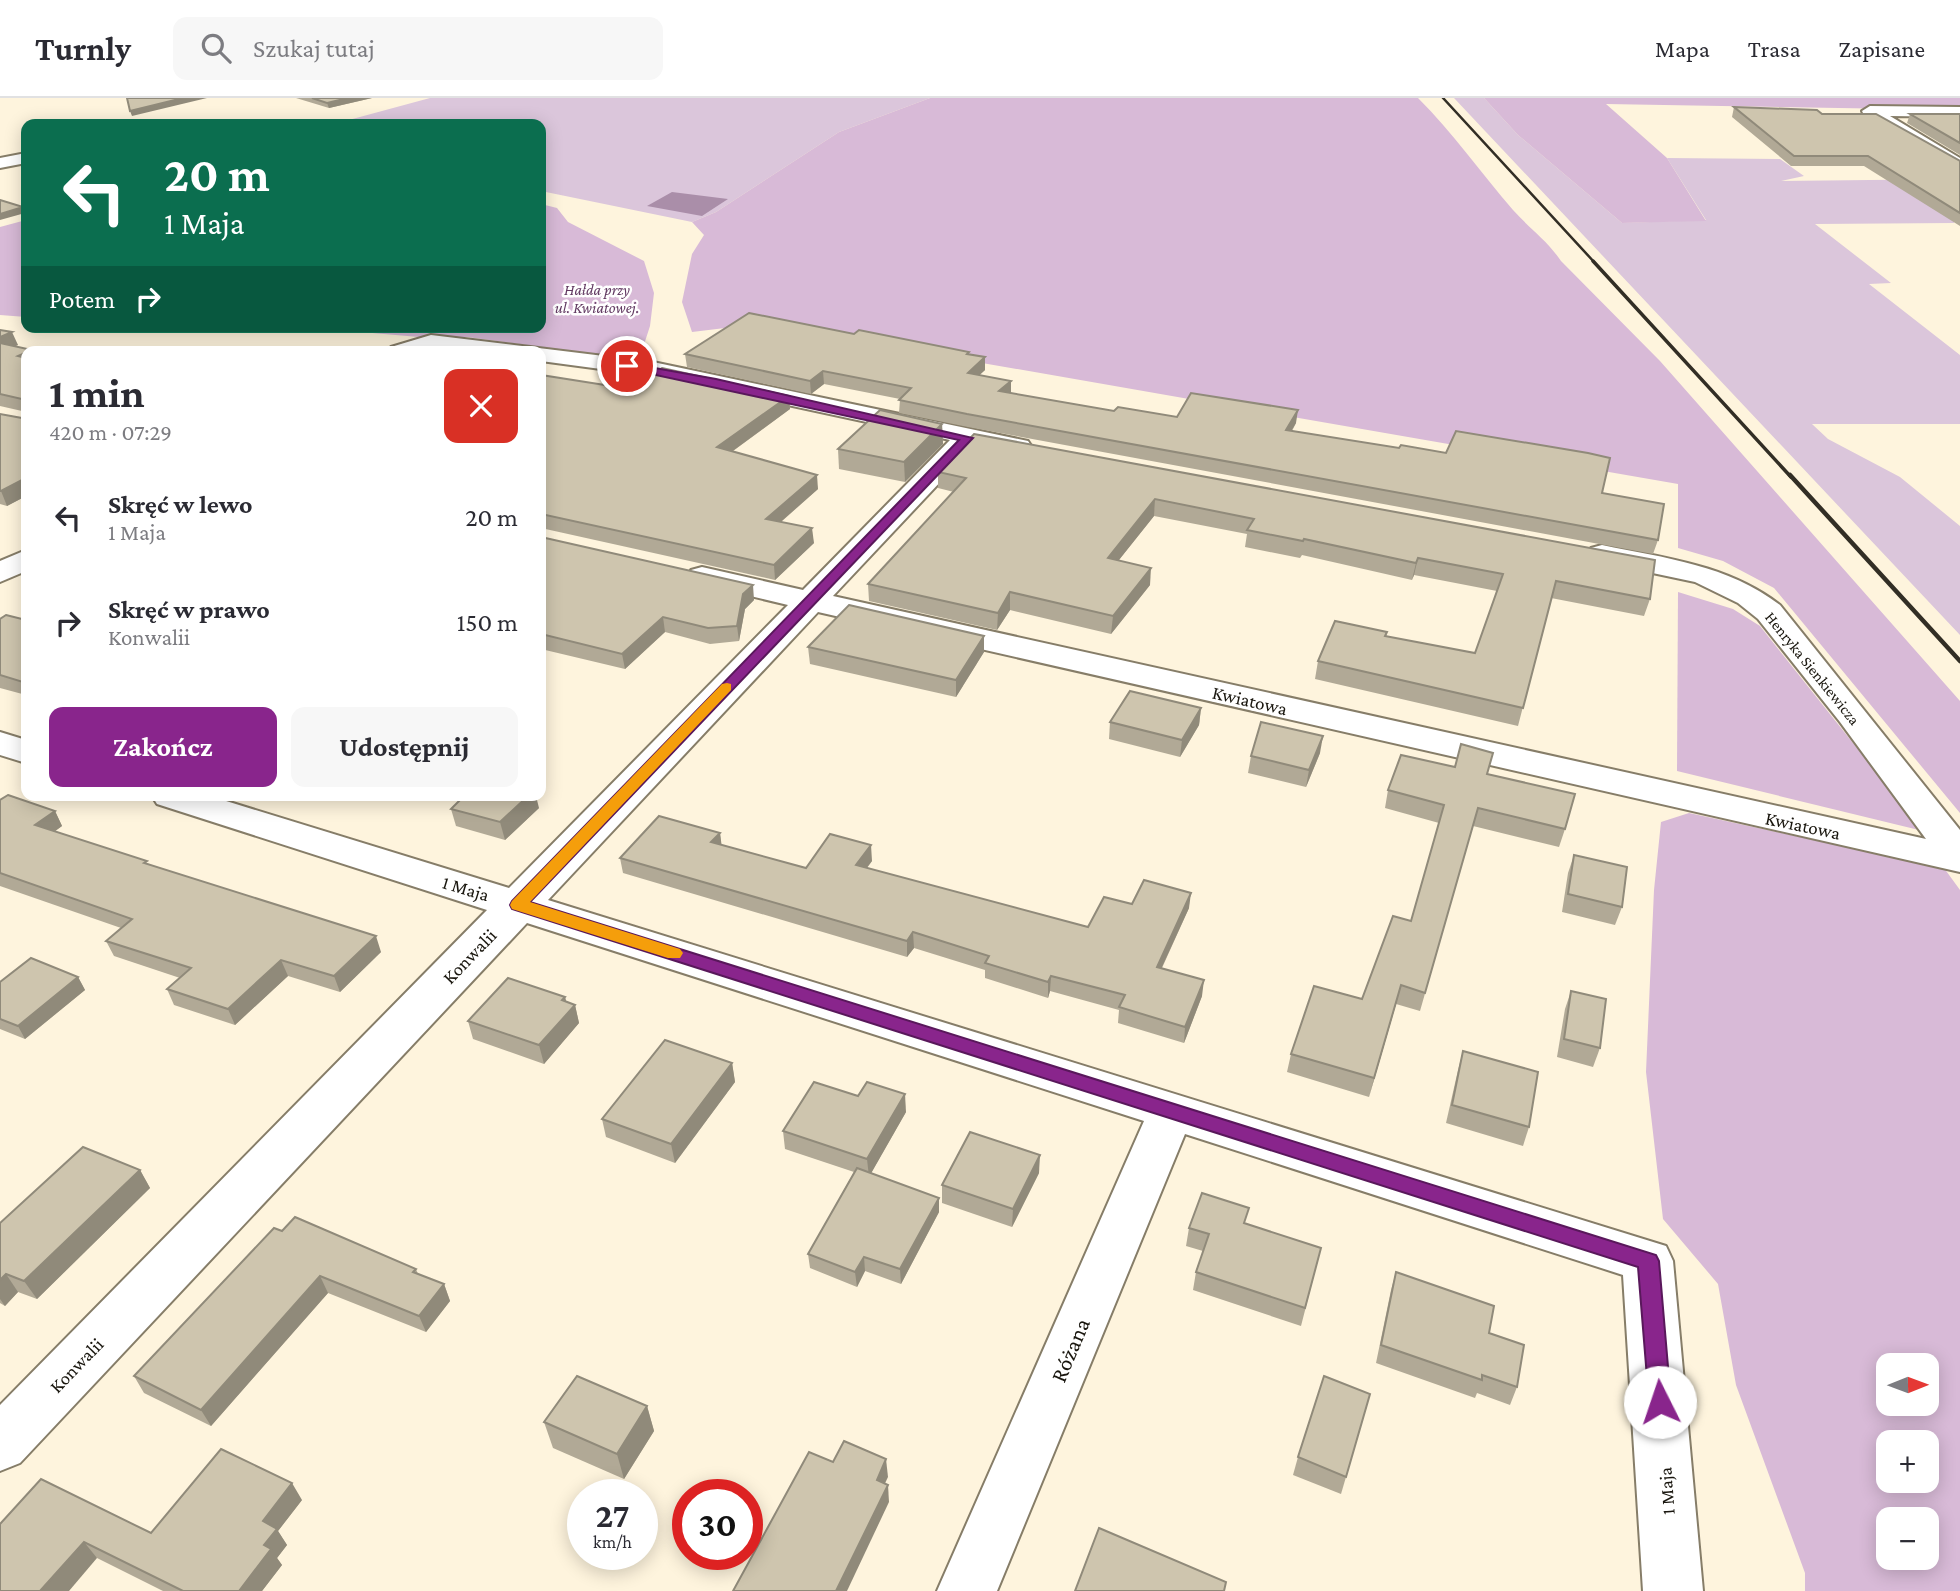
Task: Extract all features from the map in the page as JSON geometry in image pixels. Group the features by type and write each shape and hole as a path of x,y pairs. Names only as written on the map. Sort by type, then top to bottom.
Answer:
{"street":[{"path":"1960,113 1870,111 1960,166"},
{"path":"0,163 21,159"},
{"path":"419,346 431,342 468,346"},
{"path":"546,355 653,369 967,438 1047,452"},
{"name":"Konwalii","path":"0,1444 967,438"},
{"name":"Henryka Sienkiewicza","path":"1581,550 1692,571 1723,583 1769,612 1852,715 1960,858"},
{"path":"0,573 21,562"},
{"name":"Kwiatowa","path":"676,569 1671,796 1960,858"},
{"name":"1 Maja","path":"186,801 1648,1261 1673,1591"},
{"name":"Różana","path":"967,1591 1172,1110"}],"shaded area":[{"path":"430,98 930,98 839,132 716,212 692,222 546,192 546,119 352,119"},
{"path":"1454,98 1484,98 1518,135 1622,223 1706,220 1667,158 1780,159 1804,176 1781,181 1960,179 1954,223 1815,224 1891,283 1869,284 1960,355 1960,424 1812,424 1828,439 1900,477 1960,526 1960,635"},
{"path":"672,192 728,199 702,216 647,206"}],"green space":[{"path":"930,98 1418,98 1513,210 1660,361 1960,701 1960,813 1774,588 1723,561 1678,548 1678,484 758,324 692,332 682,302 692,254 704,235 692,222 716,212 839,132"},
{"path":"1484,98 1960,98 1960,110 1606,104 1667,158 1706,221 1622,223 1518,135"},
{"name":"Hałda przy ul. Kwiatowej.","path":"546,205 557,208 568,222 644,261 654,293 650,326 639,360 467,337 372,333 546,333"},
{"path":"21,221 21,317 0,315 0,227"},
{"path":"1678,592 1733,609 1760,626 1923,831 1677,771"},
{"path":"1689,813 1944,868 1960,890 1960,1591 1805,1591 1805,1573 1736,1385 1718,1284 1663,1219 1646,1072 1654,890 1661,822"}],"building":[{"path":"127,98 183,98 130,111"},
{"path":"312,98 348,98 327,103"},
{"path":"1734,107 1817,110 1822,114 1876,114 1960,161 1960,213 1868,156 1794,156"},
{"path":"1910,114 1960,114 1960,143"},
{"path":"0,200 21,206 21,208 0,214"},
{"path":"749,313 854,334 859,330 969,352 967,354 985,357 968,373 1011,381 999,391 1114,411 1118,407 1177,417 1191,393 1298,410 1286,430 1399,448 1401,445 1446,453 1456,431 1610,458 1602,493 1664,504 1658,540 967,414 899,400 911,388 823,371 810,381 685,354"},
{"path":"0,330 12,332 0,337"},
{"path":"0,343 21,348 21,355 18,356 21,357 21,399 0,394"},
{"path":"662,368 789,396 717,447 817,475 766,519 812,528 774,565 546,515 546,376 630,389"},
{"path":"880,410 942,424 904,462 838,449"},
{"path":"0,414 21,418 21,481 1,491 0,491"},
{"path":"974,434 1655,560 1650,599 1556,581 1523,708 1318,661 1335,621 1387,632 1385,636 1475,653 1503,574 1418,558 1416,563 1247,530 1254,519 1155,499 1108,558 1151,568 1113,616 1010,592 998,613 868,584 966,478 938,472"},
{"path":"546,538 753,585 743,594 737,626 708,628 663,617 622,654 546,635"},
{"path":"849,605 984,636 956,680 808,647"},
{"path":"6,615 21,619 21,681 0,675 0,619"},
{"path":"1130,691 1201,708 1182,740 1110,722"},
{"path":"1261,722 1323,736 1309,770 1251,756"},
{"path":"1461,744 1493,753 1487,774 1575,794 1565,829 1478,808 1425,993 1401,985 1374,1078 1291,1054 1314,986 1362,999 1393,916 1411,921 1444,805 1388,790 1401,755 1455,767"},
{"path":"8,795 55,811 35,825 147,861 144,863 376,936 334,976 281,960 228,1009 167,989 191,968 106,941 132,919 0,873 0,800"},
{"path":"459,801 523,801 500,822 451,809"},
{"path":"659,816 720,833 711,842 806,868 830,834 871,845 856,865 1088,927 1104,897 1132,904 1144,880 1191,893 1157,967 1204,980 1185,1027 1119,1007 1125,995 1051,976 1048,982 985,963 989,956 913,932 907,941 620,858"},
{"path":"1574,855 1627,867 1622,907 1568,894"},
{"path":"31,958 78,977 18,1026 0,1019 0,982"},
{"path":"508,978 565,997 562,1000 575,1005 539,1045 468,1021"},
{"path":"1571,991 1606,999 1600,1048 1564,1039"},
{"path":"665,1040 732,1063 671,1144 602,1119"},
{"path":"1463,1051 1538,1072 1529,1127 1452,1105"},
{"path":"814,1082 858,1096 867,1082 905,1094 867,1159 783,1131"},
{"path":"970,1132 1040,1155 1013,1209 942,1185"},
{"path":"83,1147 140,1170 24,1281 6,1274 0,1280 0,1223"},
{"path":"857,1168 939,1198 900,1269 864,1257 855,1272 808,1254"},
{"path":"1202,1193 1249,1208 1244,1223 1321,1248 1305,1308 1196,1272 1209,1234 1189,1228"},
{"path":"295,1217 416,1269 413,1272 444,1284 419,1316 320,1276 201,1410 134,1376 274,1228 282,1231"},
{"path":"1396,1272 1494,1306 1489,1333 1524,1345 1517,1387 1482,1375 1482,1380 1381,1345"},
{"path":"577,1376 647,1406 617,1454 544,1422"},
{"path":"1324,1376 1370,1394 1346,1477 1298,1457"},
{"path":"844,1441 886,1459 877,1480 888,1485 836,1591 733,1591 744,1570 763,1570 763,1536 809,1452 833,1462"},
{"path":"221,1449 292,1483 263,1521 277,1529 264,1545 271,1549 239,1591 183,1591 84,1542 40,1591 0,1591 0,1524 41,1479 151,1533"},
{"path":"1099,1528 1226,1582 1224,1591 1075,1591"}],"railway":[{"path":"1443,98 1595,263"},
{"path":"1593,261 1791,477"},
{"path":"1790,475 1960,661"}],"slow traffic":[{"path":"674,953 518,905 727,687"}],"route":[{"path":"627,366 653,369 967,438 518,905 1648,1261 1660,1402"}]}
